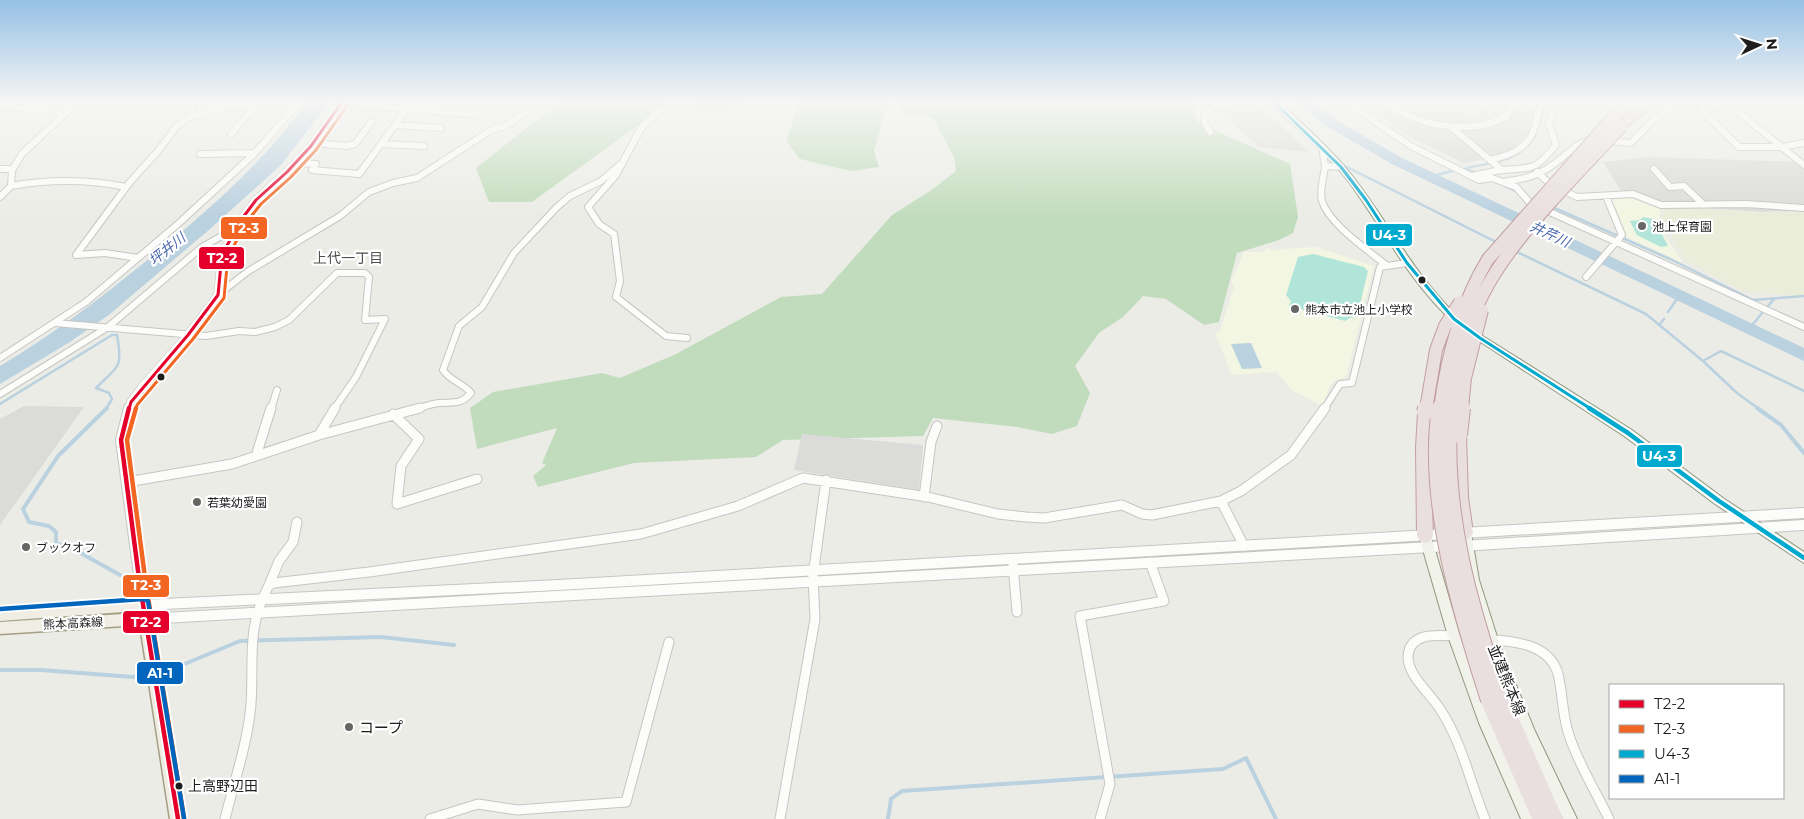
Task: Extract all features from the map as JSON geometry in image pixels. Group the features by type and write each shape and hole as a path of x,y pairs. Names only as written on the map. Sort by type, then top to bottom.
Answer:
{"highway":[{"path":"1541,819 1495,700 1466,589 1454,527 1448,472 1450,394 1456,365 1488,260 1593,140"},
{"path":"1428,541 1423,447 1425,412 1436,350 1445,326 1608,140"},
{"path":"1467,539 1460,489 1459,436 1465,378 1482,282"},
{"path":"1495,700 1554,819"}],"main road":[{"path":"1314,140 1341,167 1366,200 1407,263 1454,319 1480,338 1628,433 1719,501 1804,558"},
{"name":"並建熊本線","path":"1467,539 1474,584 1491,640 1517,706 1570,819"},
{"path":"1428,541 1454,636 1485,723 1528,819"},
{"path":"144,612 178,819"},
{"name":"熊本高森線","path":"0,615 144,612"},
{"name":"熊本高森線","path":"0,628 144,612"}],"street":[{"path":"11,186 13,169 36,140"},
{"path":"138,258 105,253 76,254 126,187 165,140"},
{"path":"0,358 57,324 86,302 178,224 255,153 266,140"},
{"path":"218,295 222,254 236,228 256,200 295,163 315,140"},
{"path":"313,143 347,146 355,144 358,140"},
{"path":"295,163 316,164 312,170 359,174 384,140"},
{"path":"144,612 121,440 131,402 188,335 218,295 247,272 340,216 369,192 393,183 417,178 475,140"},
{"path":"634,140 617,175 608,188 591,201 588,207 599,224 614,234 620,281 616,297 666,336 687,338"},
{"path":"1402,140 1450,167 1479,180 1492,178 1516,187 1525,198 1804,327"},
{"path":"1467,140 1500,169"},
{"path":"1491,161 1511,156 1527,140"},
{"path":"1470,176 1500,169 1525,170 1543,161 1556,145 1554,140"},
{"path":"1504,182 1518,181 1548,168 1576,143 1586,140"},
{"path":"1603,140 1631,143 1634,140"},
{"path":"1732,140 1739,147 1782,147 1804,143"},
{"path":"1774,140 1804,165"},
{"path":"381,144 424,146"},
{"path":"1322,148 1326,166 1322,201 1327,212 1348,233 1386,265"},
{"path":"200,154 255,153"},
{"path":"127,482 232,464 319,435 393,414 438,403 456,404 465,401 471,393 468,388 443,370 459,326 482,307 514,253 557,207 570,196 601,181 622,162"},
{"path":"1326,166 1341,167"},
{"path":"0,169 13,169"},
{"path":"1654,169 1670,187 1684,186 1704,205"},
{"path":"1537,172 1550,184 1577,197 1633,194 1661,205 1746,204 1804,208"},
{"path":"0,197 11,186 40,181 81,179 126,187"},
{"path":"1606,196 1616,241"},
{"path":"0,394 108,327 202,248 236,228"},
{"path":"1586,277 1616,241"},
{"path":"270,585 641,534 738,506 803,478 826,480 924,497 998,514 1044,518 1122,504 1128,505 1141,515 1152,515 1221,501 1241,491 1291,455 1319,418 1336,388 1340,384 1352,383 1380,267 1407,263"},
{"path":"57,324 206,336 239,331 255,332 275,327 289,320 337,274 365,273 369,277 365,320 386,319 356,377 326,421 319,435"},
{"path":"256,456 277,390"},
{"path":"393,414 419,439 401,466 397,504 476,479"},
{"path":"924,497 931,442 937,426"},
{"path":"780,819 815,619 815,603 811,583 826,480"},
{"path":"1221,501 1244,546"},
{"path":"1467,539 1743,516 1804,513"},
{"path":"225,819 251,705 252,634 257,613 279,561 293,542 297,522"},
{"path":"144,612 261,600 1383,538 1428,541 1804,525"},
{"path":"1383,538 1388,550"},
{"path":"144,612 257,613 811,583 1150,562 1388,550 1428,541"},
{"path":"1013,558 1012,570 1017,612"},
{"path":"1100,819 1110,784 1080,616 1164,601 1150,562"},
{"path":"556,597 558,585"},
{"path":"1454,636 1425,635 1415,640 1409,650 1410,665 1416,677 1437,703 1451,726 1485,819"},
{"path":"1491,640 1517,641 1529,645 1541,652 1552,662 1558,674 1562,711 1569,737 1609,819"},
{"path":"430,819 478,804 517,810 626,802 669,642"}],"shaded area":[{"path":"1252,140 1296,140 1308,152 1259,147"},
{"path":"1417,140 1521,140 1511,150 1486,159 1464,163"},
{"path":"1646,157 1804,162 1804,211 1762,212 1661,205 1623,194 1603,162"},
{"name":"池上保育園","path":"1622,195 1647,200 1660,206 1659,218 1665,236 1683,263 1624,236 1611,198"},
{"path":"1665,207 1762,212 1804,211 1804,297 1740,290 1685,260 1662,217"},
{"path":"1643,217 1654,219 1668,246 1661,247 1637,235 1630,221 1640,220"},
{"name":"熊本市立池上小学校","path":"1316,247 1374,266 1346,377 1336,380 1330,386 1323,406 1291,390 1277,372 1232,375 1215,333 1220,331 1234,287 1231,282 1244,252 1263,252 1267,248 1279,251 1283,249"},
{"path":"1313,254 1364,267 1368,271 1357,317 1345,321 1289,306 1291,301 1286,295 1298,257"},
{"path":"24,406 84,407 0,525 0,419"},
{"path":"802,434 923,445 919,490 794,470"}],"green space":[{"path":"511,140 617,140 532,202 489,202 476,168"},
{"path":"877,140 874,151 879,167 851,171 800,159 786,141"},
{"path":"945,140 1237,140 1290,164 1298,217 1293,233 1279,240 1237,253 1219,322 1204,325 1166,299 1143,296 1123,317 1099,333 1075,366 1090,393 1077,426 1052,434 1017,427 933,418 923,436 783,440 756,457 634,463 538,487 533,476 546,465 542,463 557,428 477,449 470,408 493,392 602,373 620,378 676,354 781,297 822,294 892,215 933,189 956,171 954,157"}],"water":[{"name":"坪井川","path":"276,140 300,140 280,166 210,229 110,314 70,342 0,384 0,366 38,342 145,262 211,207"},
{"path":"1251,343 1262,368 1242,369 1231,344"}],"waterway":[{"name":"井芹川","path":"1361,140 1397,161 1804,355"},
{"path":"1467,168 1505,160 1521,151 1532,140"},
{"path":"1332,163 1345,166 1498,243"},
{"path":"1465,169 1476,173"},
{"path":"1429,177 1456,170"},
{"path":"1505,186 1517,192"},
{"path":"1550,206 1670,259 1753,300 1804,296"},
{"path":"1515,251 1646,314 1659,325"},
{"path":"1668,312 1679,296"},
{"path":"1768,306 1774,299"},
{"path":"1749,329 1762,313"},
{"path":"1659,325 1664,319"},
{"path":"1659,325 1703,361"},
{"path":"0,404 112,335 117,335 119,360 110,375 96,388 109,393 112,399 106,409"},
{"path":"1703,361 1721,351 1804,391"},
{"path":"1703,361 1737,393 1759,409"},
{"path":"1757,408 1781,425 1804,453"},
{"path":"106,409 58,456 23,509 29,522 49,526 56,532 56,543 79,552 120,575"},
{"path":"158,671 175,668 240,641 381,637 454,645"},
{"path":"0,670 41,670 133,677 150,673"},
{"path":"888,819 891,799 902,791 1223,769 1246,758 1276,819"}],"transit line":[{"name":"T2-2","path":"178,819 140,586 121,440 131,402 188,335 218,295 222,254 244,216 256,200 287,172 315,140"},
{"name":"T2-3","path":"184,818 146,585 127,440 137,405 193,339 224,298 228,256 249,219 261,204 291,177 323,140"},
{"name":"U4-3","path":"1313,140 1341,167 1366,200 1407,263 1454,319 1480,338 1628,433 1719,501 1804,558"},
{"name":"A1-1","path":"0,609 143,599 148,601 184,818"}],"place":[{"name":"池上保育園","path":"1642,226"},
{"name":"熊本市立池上小学校","path":"1295,309"},
{"name":"若葉幼愛園","path":"197,502"},
{"name":"ブックオフ","path":"26,547"},
{"name":"コープ","path":"349,727"},
{"name":"上高野辺田","path":"179,786"}],"district":[{"name":"上代一丁目","path":"348,258"}]}
